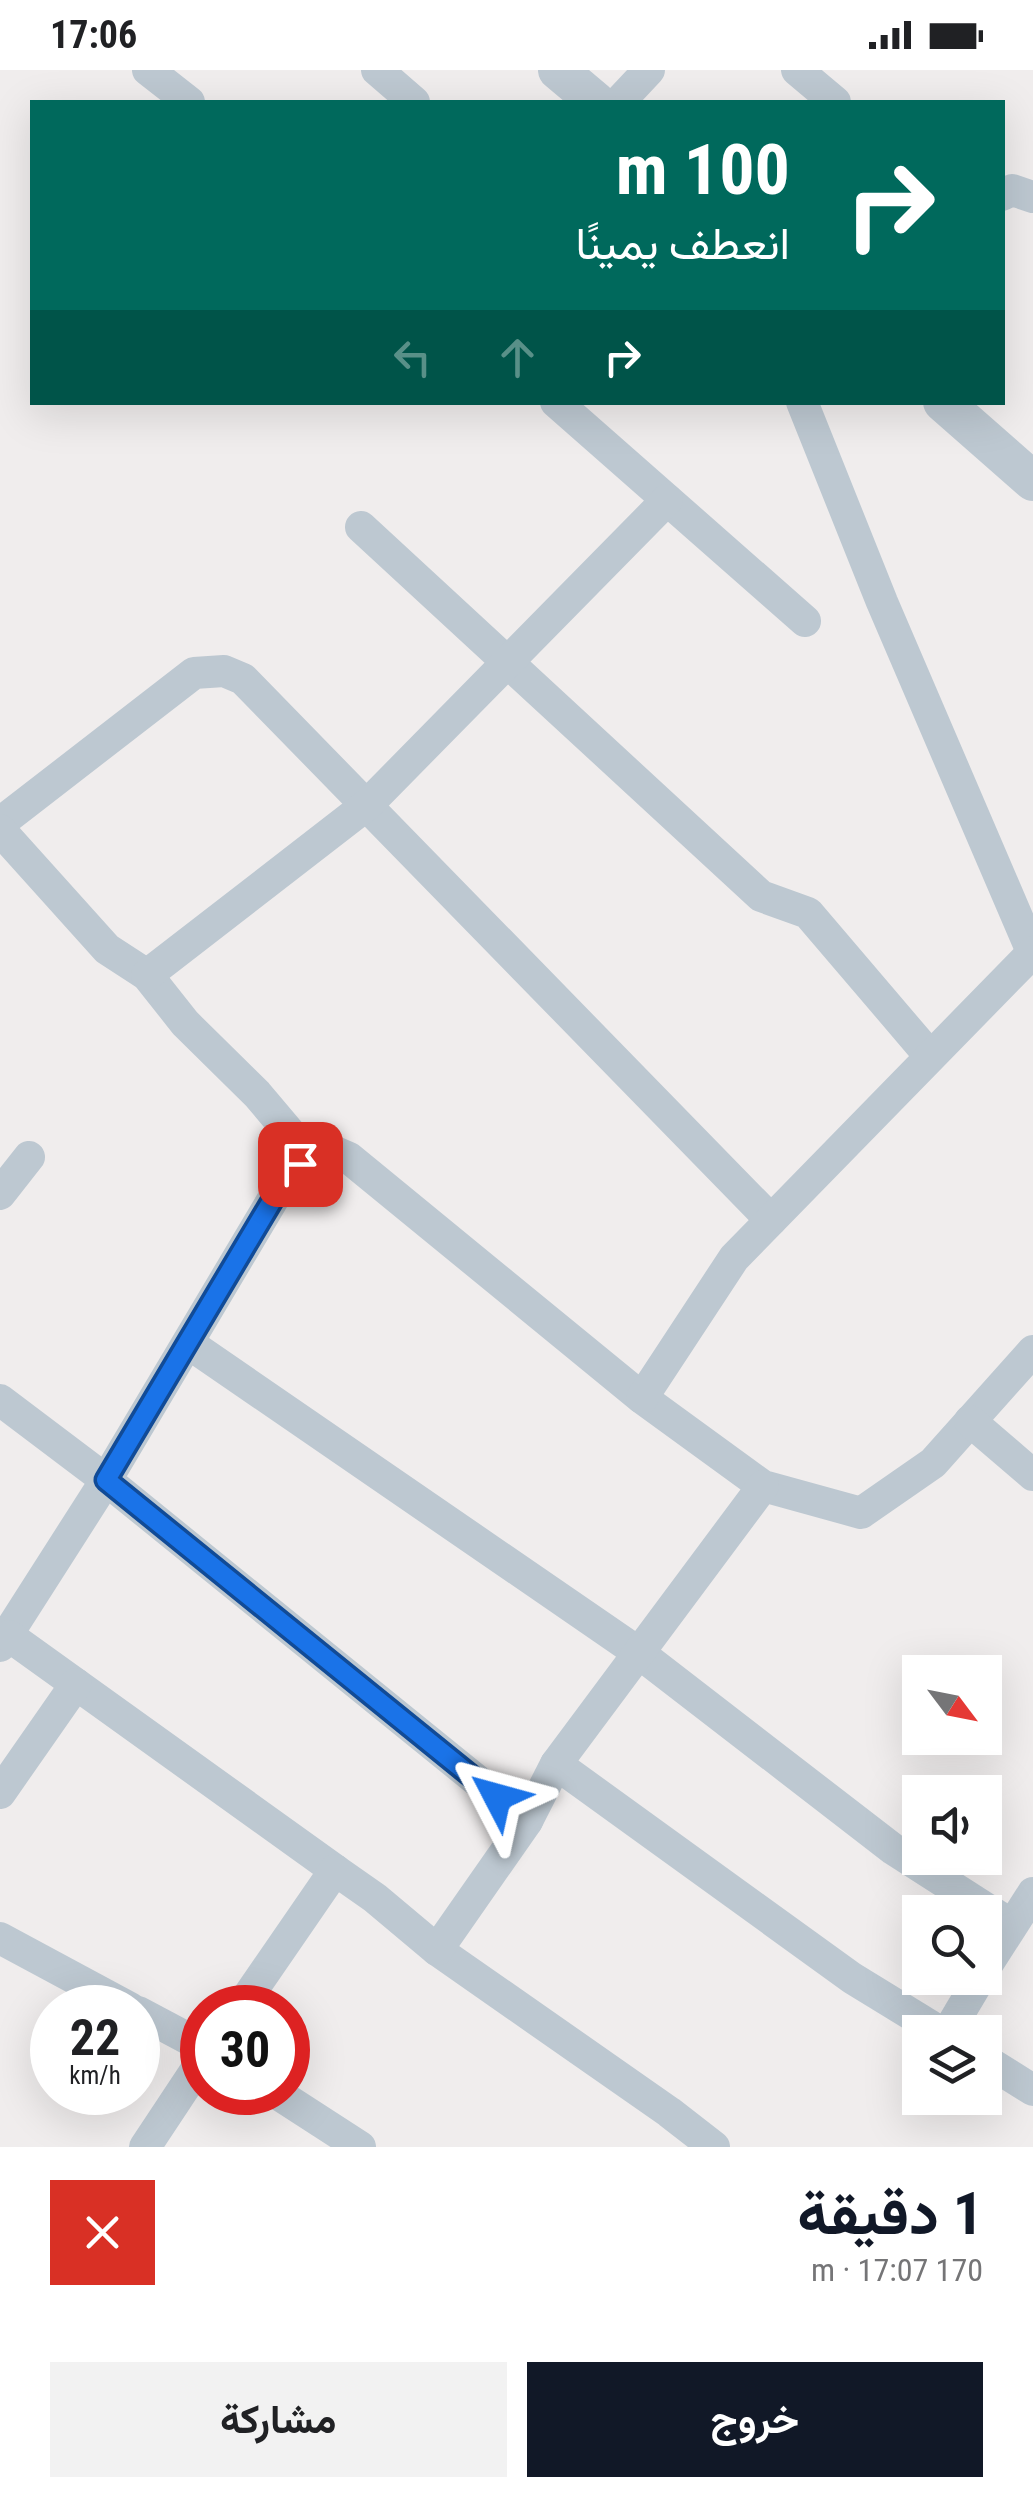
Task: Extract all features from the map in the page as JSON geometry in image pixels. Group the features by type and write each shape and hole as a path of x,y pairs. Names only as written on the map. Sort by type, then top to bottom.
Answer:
{"street":[{"path":"148,70 186,100"},
{"path":"377,70 412,100"},
{"path":"558,70 594,100"},
{"path":"620,100 649,70"},
{"path":"797,70 833,100"},
{"path":"1005,194 1012,190 1033,198"},
{"path":"559,405 805,621"},
{"path":"642,1398 734,1258 1033,953 882,602 803,405"},
{"path":"946,405 1033,481"},
{"path":"147,975 368,804 667,500"},
{"path":"360,528 762,896 808,912 930,1056"},
{"path":"319,1145 306,1152 257,1094 186,1023 147,975 107,949 0,826 194,672 224,671 243,679 771,1220"},
{"path":"319,1145 282,1184 106,1480 4,1641 76,1684 375,1898 437,1950 670,2112 714,2147"},
{"path":"319,1145 350,1158 642,1398 763,1486 861,1514 933,1462 1033,1351"},
{"path":"0,1194 30,1158"},
{"path":"188,1343 638,1653 893,1849 1010,1924"},
{"path":"0,1400 106,1480 527,1821"},
{"path":"970,1421 1033,1476"},
{"path":"437,1950 527,1821 556,1764 763,1486"},
{"path":"0,1793 76,1684"},
{"path":"556,1764 852,1978 912,2015"},
{"path":"256,1985 335,1870"},
{"path":"1002,1938 1033,1894"},
{"path":"0,1938 87,1985"},
{"path":"1002,2071 1033,2090"},
{"path":"145,2147 180,2094"},
{"path":"310,2115 360,2147"}],"route":[{"path":"300,1164 282,1184 106,1480 497,1797"}]}
